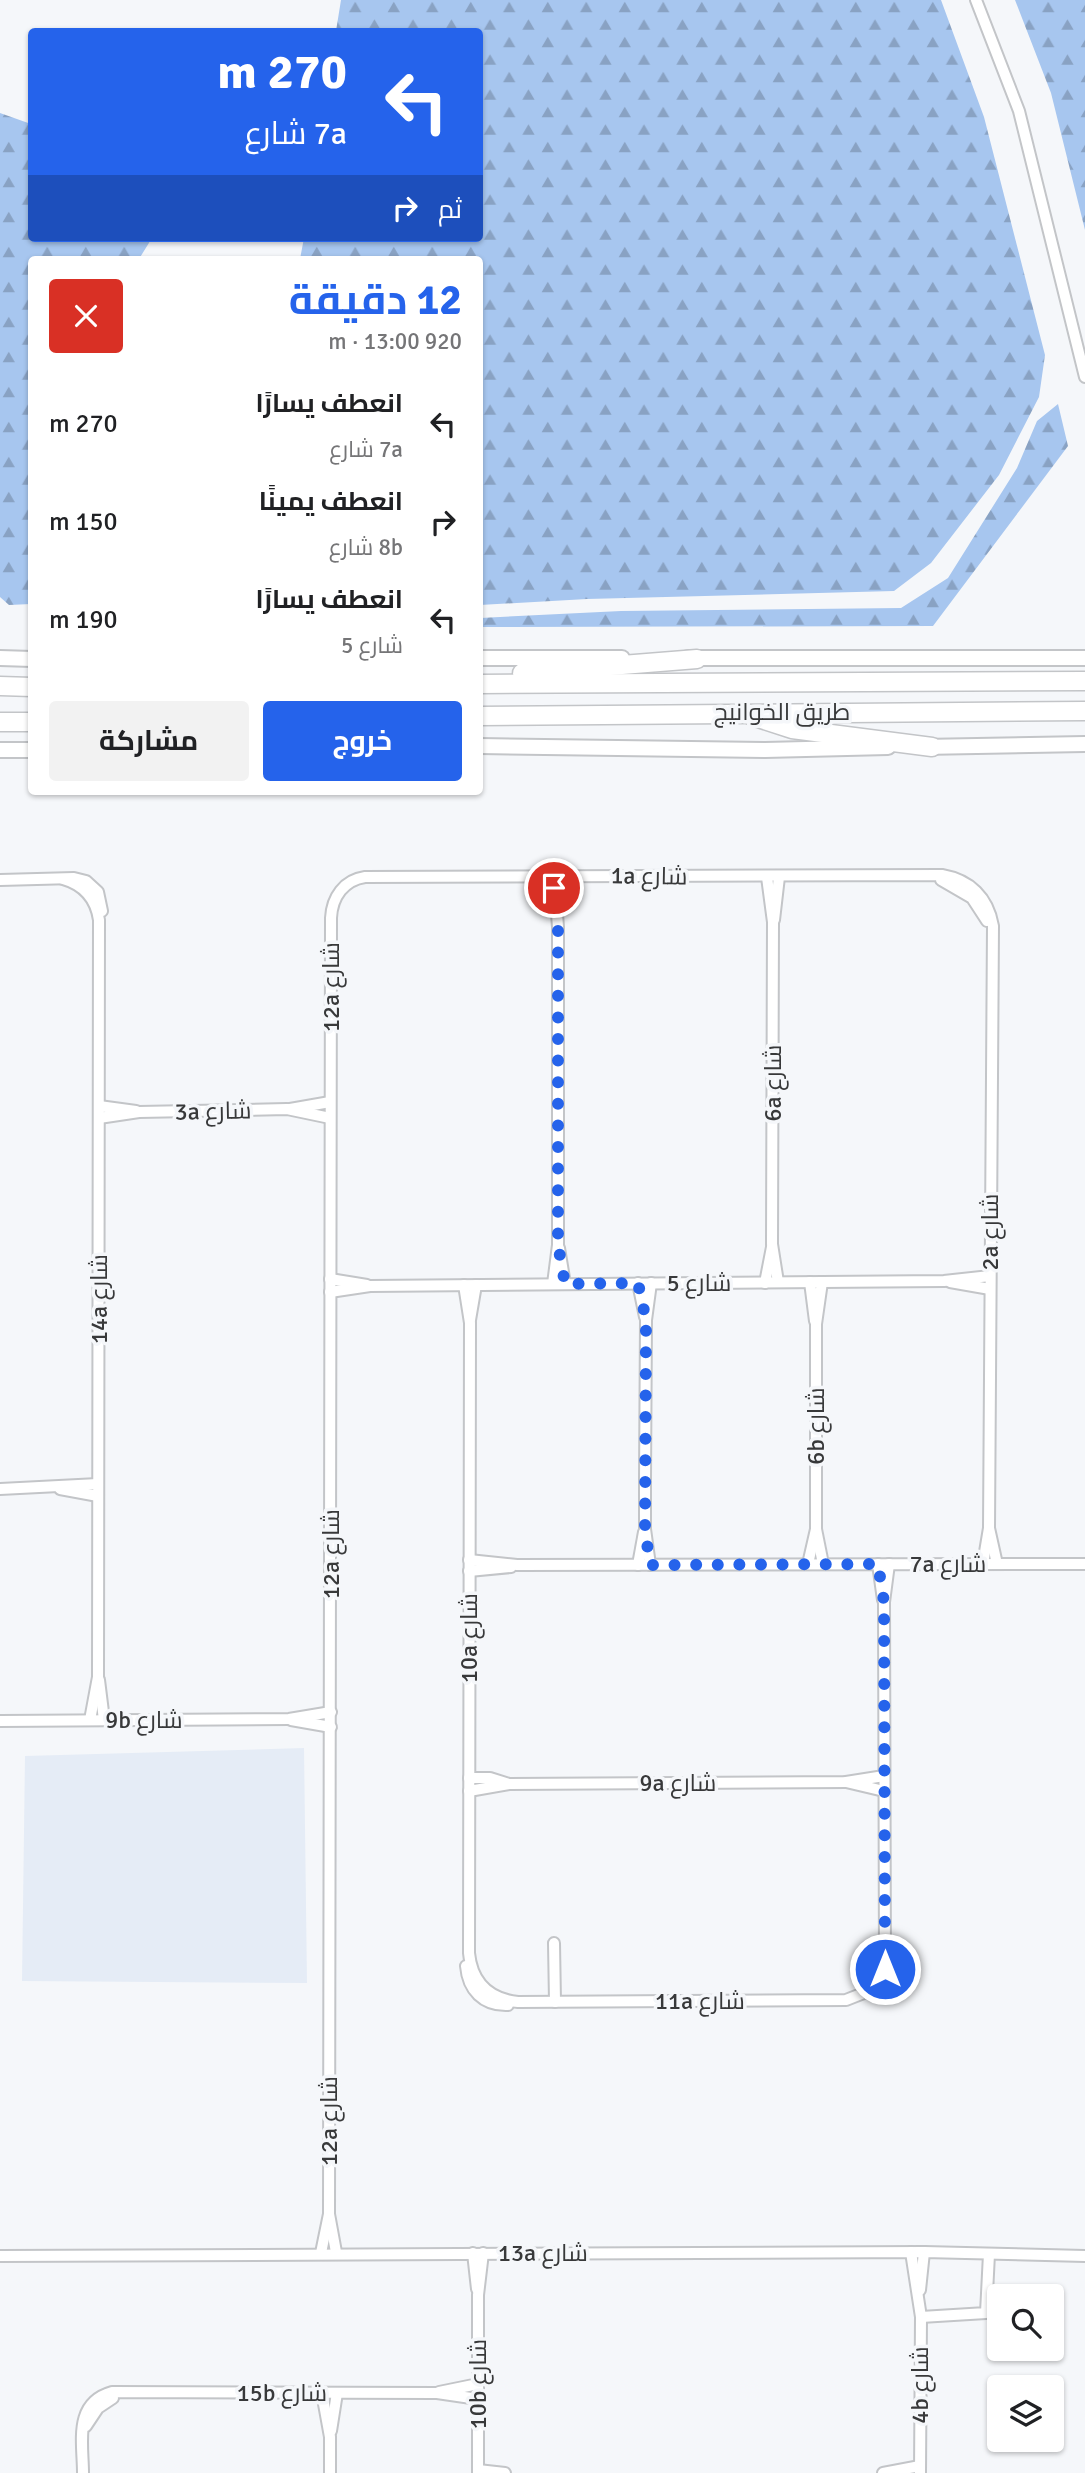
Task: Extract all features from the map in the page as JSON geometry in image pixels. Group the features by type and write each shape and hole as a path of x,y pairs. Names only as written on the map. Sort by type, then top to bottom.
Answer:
{"highway":[{"path":"483,678 697,659"},
{"name":"طريق الخوانيج","path":"483,684 1085,681"},
{"path":"0,686 28,687"},
{"name":"طريق الخوانيج","path":"483,716 1085,710"},
{"path":"743,712 792,729 932,747"},
{"path":"0,722 28,722"}],"street":[{"path":"976,0 1019,111 1085,377"},
{"path":"0,658 28,659"},
{"path":"483,658 1085,659"},
{"path":"483,746 765,750 1085,744"},
{"path":"0,750 28,750"},
{"path":"553,1284 558,1245 558,875"},
{"name":"1a شارع","path":"338,895 349,882 365,877 558,875 951,876 968,889"},
{"name":"6a شارع","path":"773,877 772,1244 778,1282"},
{"name":"14a شارع","path":"0,880 63,879 89,888 102,903 99,920 98,1677 104,1720"},
{"name":"2a شارع","path":"968,889 988,907 993,937 989,1528 983,1564"},
{"name":"12a شارع","path":"321,2253 328,2214 331,918 338,895"},
{"name":"3a شارع","path":"99,1118 139,1112 287,1109 330,1102"},
{"name":"3a شارع","path":"99,1106 139,1112"},
{"name":"3a شارع","path":"287,1109 330,1118"},
{"name":"6a شارع","path":"765,1283 772,1244"},
{"path":"558,1245 565,1284"},
{"name":"شارع 5","path":"330,1292 370,1286 944,1281 990,1276"},
{"name":"شارع 5","path":"330,1279 370,1286"},
{"name":"شارع 5","path":"944,1281 990,1289"},
{"name":"6b شارع","path":"816,1282 816,1529 823,1564"},
{"path":"638,1283 646,1320"},
{"path":"650,1565 645,1529 646,1320 651,1283"},
{"name":"10a شارع","path":"470,1285 469,1953 477,1987"},
{"path":"0,1489 98,1484"},
{"path":"57,1488 98,1496"},
{"name":"2a شارع","path":"989,1528 997,1564"},
{"path":"638,1565 645,1529"},
{"name":"6b شارع","path":"808,1564 816,1529"},
{"path":"883,1564 884,1791"},
{"name":"7a شارع","path":"469,1565 1085,1564"},
{"name":"14a شارع","path":"90,1720 98,1677"},
{"name":"9b شارع","path":"0,1721 289,1719 331,1712"},
{"name":"9b شارع","path":"289,1719 331,1727"},
{"name":"9a شارع","path":"469,1791 509,1784 846,1782 884,1776"},
{"name":"9a شارع","path":"469,1778 490,1778 509,1784"},
{"name":"9a شارع","path":"846,1782 884,1791"},
{"name":"11a شارع","path":"477,1987 495,1996 518,2002 555,2002 846,2000 879,1987 885,1969 884,1791"},
{"path":"554,1943 555,2002"},
{"name":"12a شارع","path":"328,2214 336,2252"},
{"name":"13a شارع","path":"0,2256 336,2252 924,2252 1085,2256"},
{"name":"4b شارع","path":"911,2252 921,2318 920,2469"},
{"name":"4b شارع","path":"919,2297 924,2252"},
{"name":"10b شارع","path":"478,2253 478,2472"},
{"path":"921,2318 986,2313 989,2254"},
{"name":"15b شارع","path":"437,2393 478,2384"},
{"name":"15b شارع","path":"83,2473 82,2424 95,2406 128,2393 437,2393 478,2399"},
{"path":"322,2393 330,2437"},
{"path":"330,2473 330,2437 337,2393"},
{"path":"883,2473 920,2469"},
{"path":"478,2472 505,2473"}],"shaded area":[{"path":"304,1748 307,1983 22,1981 25,1756"}],"green space":[{"path":"341,0 941,0 984,117 1045,355 1039,397 999,475 931,563 894,591 587,599 483,605 483,256 301,256 303,242 483,242 483,28 336,28"},
{"path":"1015,0 1085,0 1085,230 1051,93"},
{"path":"0,113 28,123 28,242 150,242 141,256 28,256 28,604 9,605 0,597"},
{"path":"1058,404 1068,446 933,626 483,627 483,618 621,611 901,608 948,578 1017,468 1037,421"}],"route":[{"path":"554,888 558,927 558,1245 564,1266 565,1284 638,1283 646,1320 645,1529 650,1565 878,1564 879,1584 884,1602 885,1969"}]}
